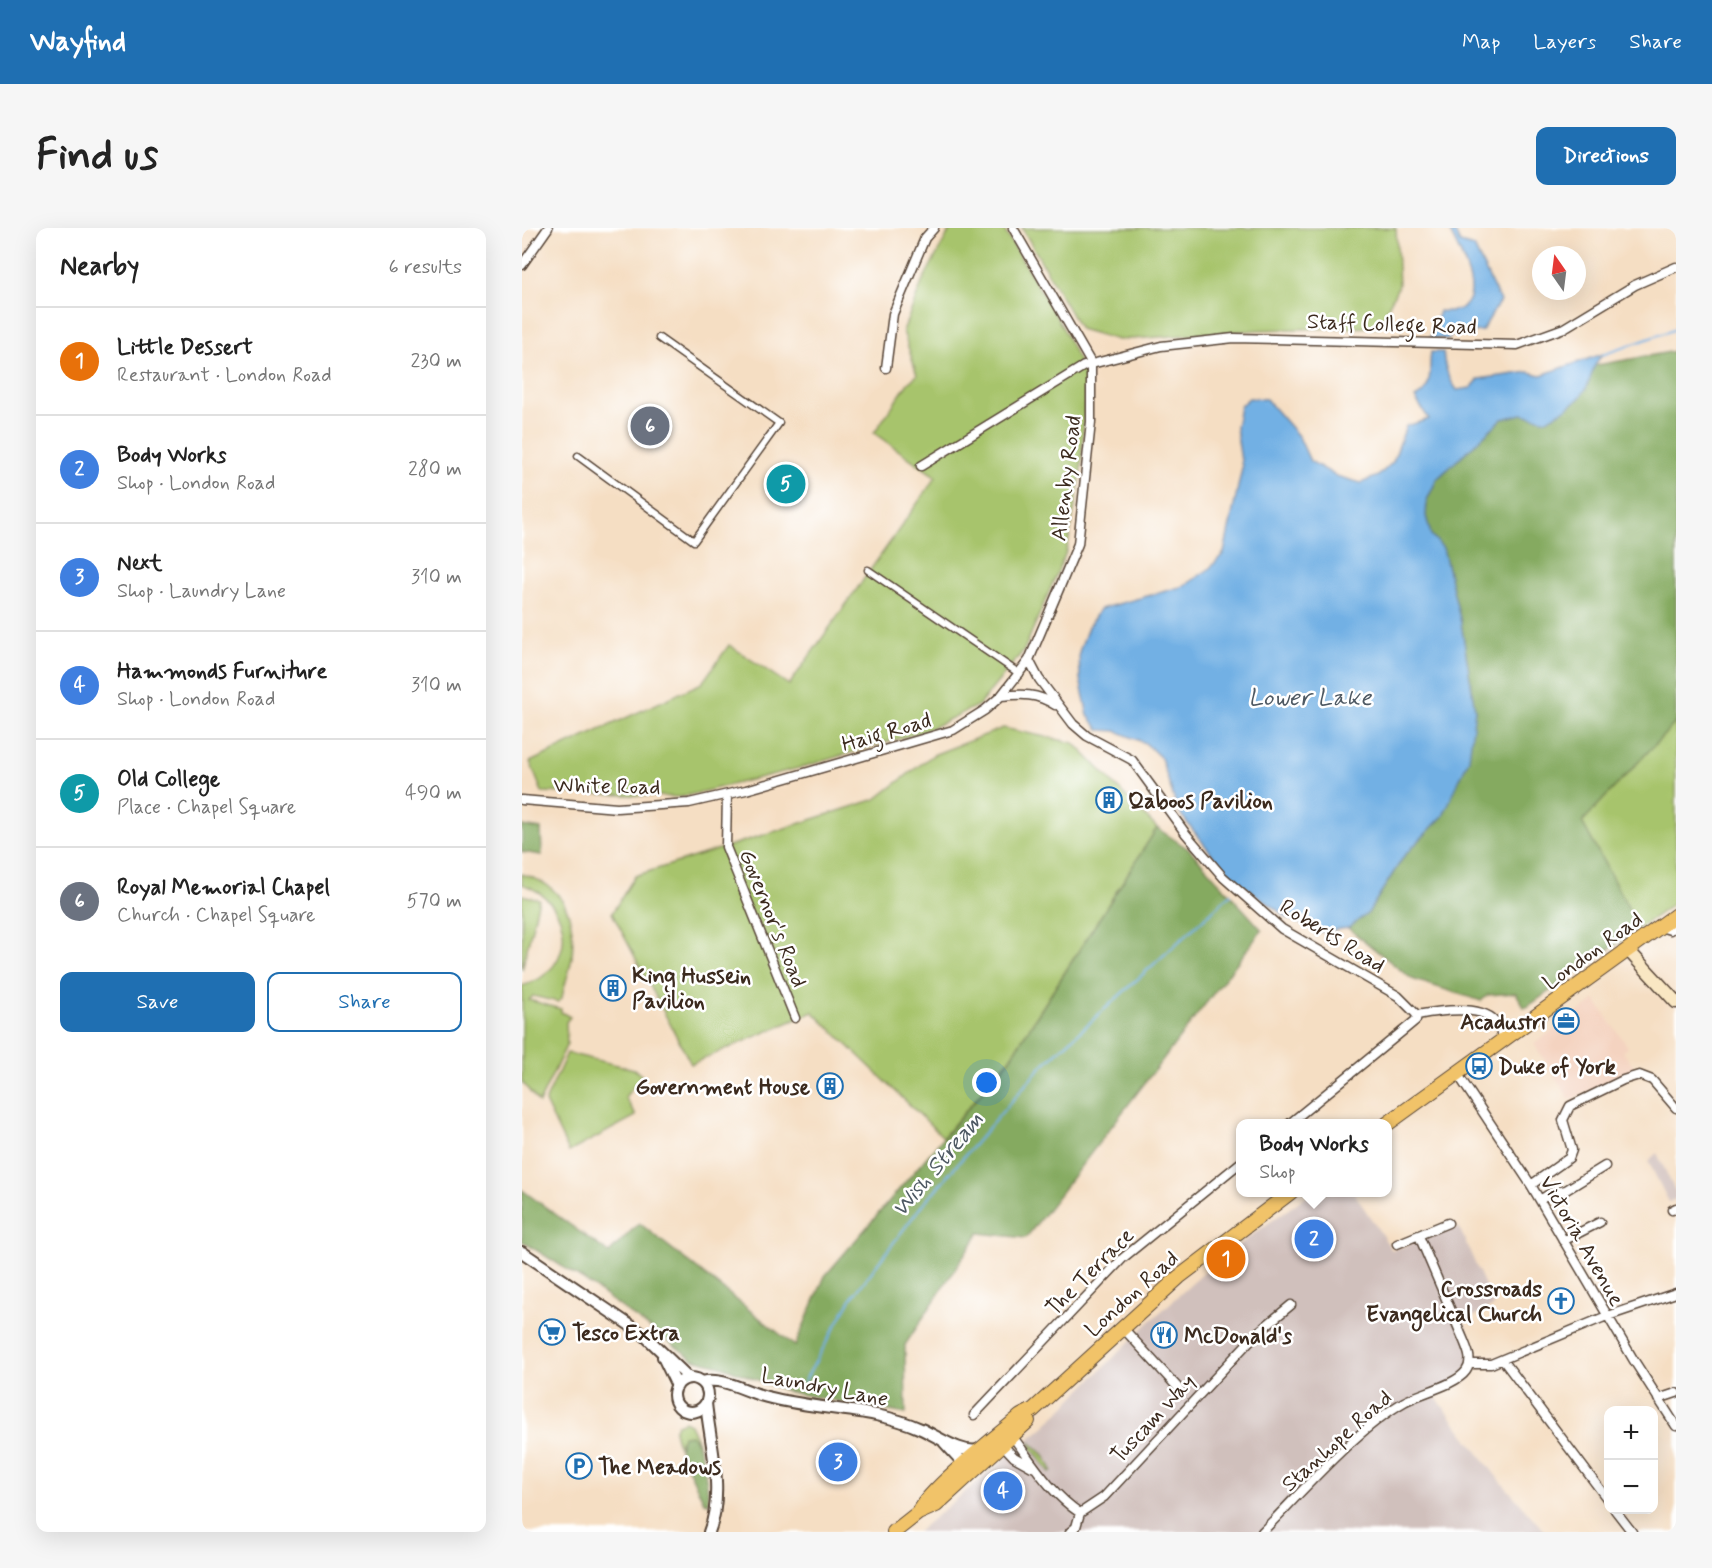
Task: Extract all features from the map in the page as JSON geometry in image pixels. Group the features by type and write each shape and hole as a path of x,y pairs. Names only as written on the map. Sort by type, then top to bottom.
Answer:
{"main road":[{"name":"London Road","path":"1392,1120 1676,915"},
{"path":"1628,950 1676,1002"},
{"name":"London Road","path":"894,1532 918,1513 936,1505 984,1448 1029,1421 1034,1410 1190,1268 1284,1197"},
{"name":"London Road","path":"969,1468 1004,1437"}],"street":[{"path":"886,368 892,314 925,238 934,228"},
{"path":"1013,228 1091,363"},
{"path":"522,265 546,229"},
{"name":"Staff College Road","path":"921,466 1091,363 1161,346 1225,338 1303,338 1517,345 1537,340 1564,328 1635,285 1676,267"},
{"path":"578,456 694,541 779,423 659,338"},
{"name":"Allenby Road","path":"1029,660 1078,544 1091,422 1091,363"},
{"path":"868,570 1020,674"},
{"path":"1029,660 1059,708"},
{"name":"Haig Road","path":"727,795 953,730 985,710 1001,696 1029,660"},
{"path":"1001,696 1026,693 1043,697 1059,708"},
{"name":"Roberts Road","path":"1059,708 1087,736 1132,760 1180,825 1223,877 1282,929 1398,996 1417,1015"},
{"name":"White Road","path":"522,800 617,808 689,803 727,795"},
{"name":"Governor's Road","path":"727,795 726,847 795,1018"},
{"path":"1660,927 1670,930 1676,926"},
{"path":"1295,1119 1416,1020 1417,1015 1469,1011 1483,1013 1494,1021 1504,1038"},
{"name":"Victoria Avenue","path":"1457,1073 1531,1185 1607,1316 1676,1426"},
{"path":"1531,1185 1569,1158 1572,1150 1563,1120 1570,1106 1623,1080 1639,1075 1652,1080 1676,1108"},
{"name":"The Terrace","path":"974,1415 1123,1258 1236,1165"},
{"path":"1539,1200 1549,1194 1562,1192 1605,1166"},
{"path":"1563,1240 1600,1222"},
{"path":"1397,1244 1448,1223"},
{"path":"1419,1236 1470,1356 1469,1364 1483,1366 1503,1360 1607,1316 1676,1293"},
{"path":"522,1252 643,1334 689,1378 702,1382 708,1392 706,1403 716,1507 709,1532"},
{"name":"Tuscam Way","path":"1070,1532 1076,1527 1080,1513 1104,1497 1257,1333 1291,1305"},
{"path":"1123,1328 1172,1385 1181,1391"},
{"path":"660,1351 677,1386"},
{"path":"1503,1360 1604,1495"},
{"name":"Stanhope Road","path":"1262,1532 1378,1421 1404,1402 1458,1377 1469,1364"},
{"path":"689,1378 677,1386 674,1395 677,1404 686,1411 694,1411 706,1403"},
{"name":"Laundry Lane","path":"702,1382 718,1380 789,1403 863,1412 896,1420 967,1450 976,1451 984,1448"},
{"path":"1658,1400 1676,1393"},
{"path":"694,1411 703,1427 713,1459"},
{"path":"1004,1437 1014,1457 1032,1468"},
{"path":"1004,1437 1067,1504 1080,1513"},
{"name":"Laundry Lane","path":"939,1438 969,1468"},
{"path":"1619,1514 1632,1532"}],"shaded area":[{"path":"1595,1000 1628,1047 1622,1051 1635,1068 1622,1077 1570,1100 1534,1044"},
{"path":"1657,1153 1676,1193 1676,1199 1669,1202 1648,1161"},
{"path":"1305,1197 1357,1197 1392,1250 1459,1227 1494,1306 1464,1321 1479,1360 1469,1380 1435,1396 1497,1477 1545,1532 917,1532 1046,1425 1145,1326 1219,1259"}],"green space":[{"path":"951,228 1003,228 1063,328 1086,377 1081,473 1067,550 1024,650 979,705 925,731 799,768 681,797 542,792 530,762 702,683 729,645 789,685 936,477 874,433 908,383 917,375 903,331 923,280"},
{"path":"1022,228 1396,228 1399,285 1378,327 1258,330 1118,340 1080,329"},
{"path":"1676,351 1676,722 1582,822 1639,928 1527,1007 1524,1007 1516,993 1488,995 1481,1001 1412,979 1348,928 1368,913 1404,856 1443,816 1475,710 1461,623 1443,548 1431,535 1426,516 1427,500 1437,479 1502,419 1522,414 1547,420 1577,399 1585,387 1592,366"},
{"path":"1676,722 1676,902 1639,928 1582,822"},
{"path":"1003,728 1074,743 1157,828 1008,1061 943,1137 813,1012 691,1064 612,913 635,876 876,799 933,755"},
{"path":"522,826 541,829 542,855 522,852"},
{"path":"1157,828 1190,850 1262,930 1026,1238 979,1233 905,1345 906,1414 789,1392 721,1366 693,1359 582,1279 522,1241 522,1190 609,1253 639,1223 795,1346 825,1276 1008,1062"},
{"path":"522,874 549,886 558,895 565,905 572,928 572,957 562,998 558,1002 533,996 529,1000 561,1009 561,1012 570,1017 566,1022 567,1044 539,1103 522,1082 522,986 541,978 554,966 561,951 563,936 560,920 552,905 540,893 522,884"},
{"path":"522,895 539,899 522,970"},
{"path":"567,1053 634,1069 642,1076 625,1097 636,1116 569,1152 545,1102"},
{"path":"684,1421 690,1424 698,1442 699,1449 696,1439 680,1441 679,1449 674,1431 677,1424"},
{"path":"691,1435 702,1456 709,1503 704,1502 679,1449 683,1436"},
{"path":"1029,1441 1044,1455 1052,1470 1050,1472 1032,1449"}],"water":[{"path":"1448,228 1453,228 1460,243 1474,247 1500,301 1482,331 1453,333 1449,339 1430,338 1439,311 1457,310 1467,304 1471,294 1466,267"},
{"name":"Lower Lake","path":"1431,352 1443,352 1447,372 1457,390 1471,388 1479,379 1529,372 1541,375 1603,354 1581,397 1572,404 1547,420 1522,414 1502,419 1437,479 1427,500 1426,516 1431,535 1443,548 1461,623 1475,710 1469,759 1443,816 1404,856 1368,913 1348,928 1321,932 1289,919 1226,872 1178,811 1161,758 1145,743 1116,731 1100,730 1088,716 1080,679 1079,652 1088,627 1100,609 1184,586 1209,569 1224,553 1242,468 1236,427 1240,406 1249,398 1266,399 1299,437 1310,461 1336,476 1361,483 1378,476 1393,462 1406,426 1429,419 1415,398 1426,389 1428,384"}],"waterway":[{"path":"1602,355 1676,329"},
{"name":"Wish Stream","path":"804,1382 851,1299 919,1209 1040,1068 1231,894"}],"place":[{"name":"Royal Memorial Chapel","path":"650,426"},
{"name":"Old College","path":"786,484"},
{"name":"Qaboos Pavilion","path":"1109,800"},
{"name":"King Hussein Pavilion","path":"613,988"},
{"name":"Acadustri","path":"1566,1021"},
{"name":"Duke of York","path":"1479,1066"},
{"name":"Government House","path":"830,1086"},
{"name":"Body Works","path":"1314,1239"},
{"name":"Little Dessert","path":"1226,1259"},
{"name":"Crossroads Evangelical Church","path":"1561,1301"},
{"name":"Tesco Extra","path":"552,1332"},
{"name":"McDonald's","path":"1164,1335"},
{"name":"Next","path":"838,1462"},
{"name":"The Meadows","path":"579,1466"},
{"name":"Hammonds Furniture","path":"1003,1491"}]}
